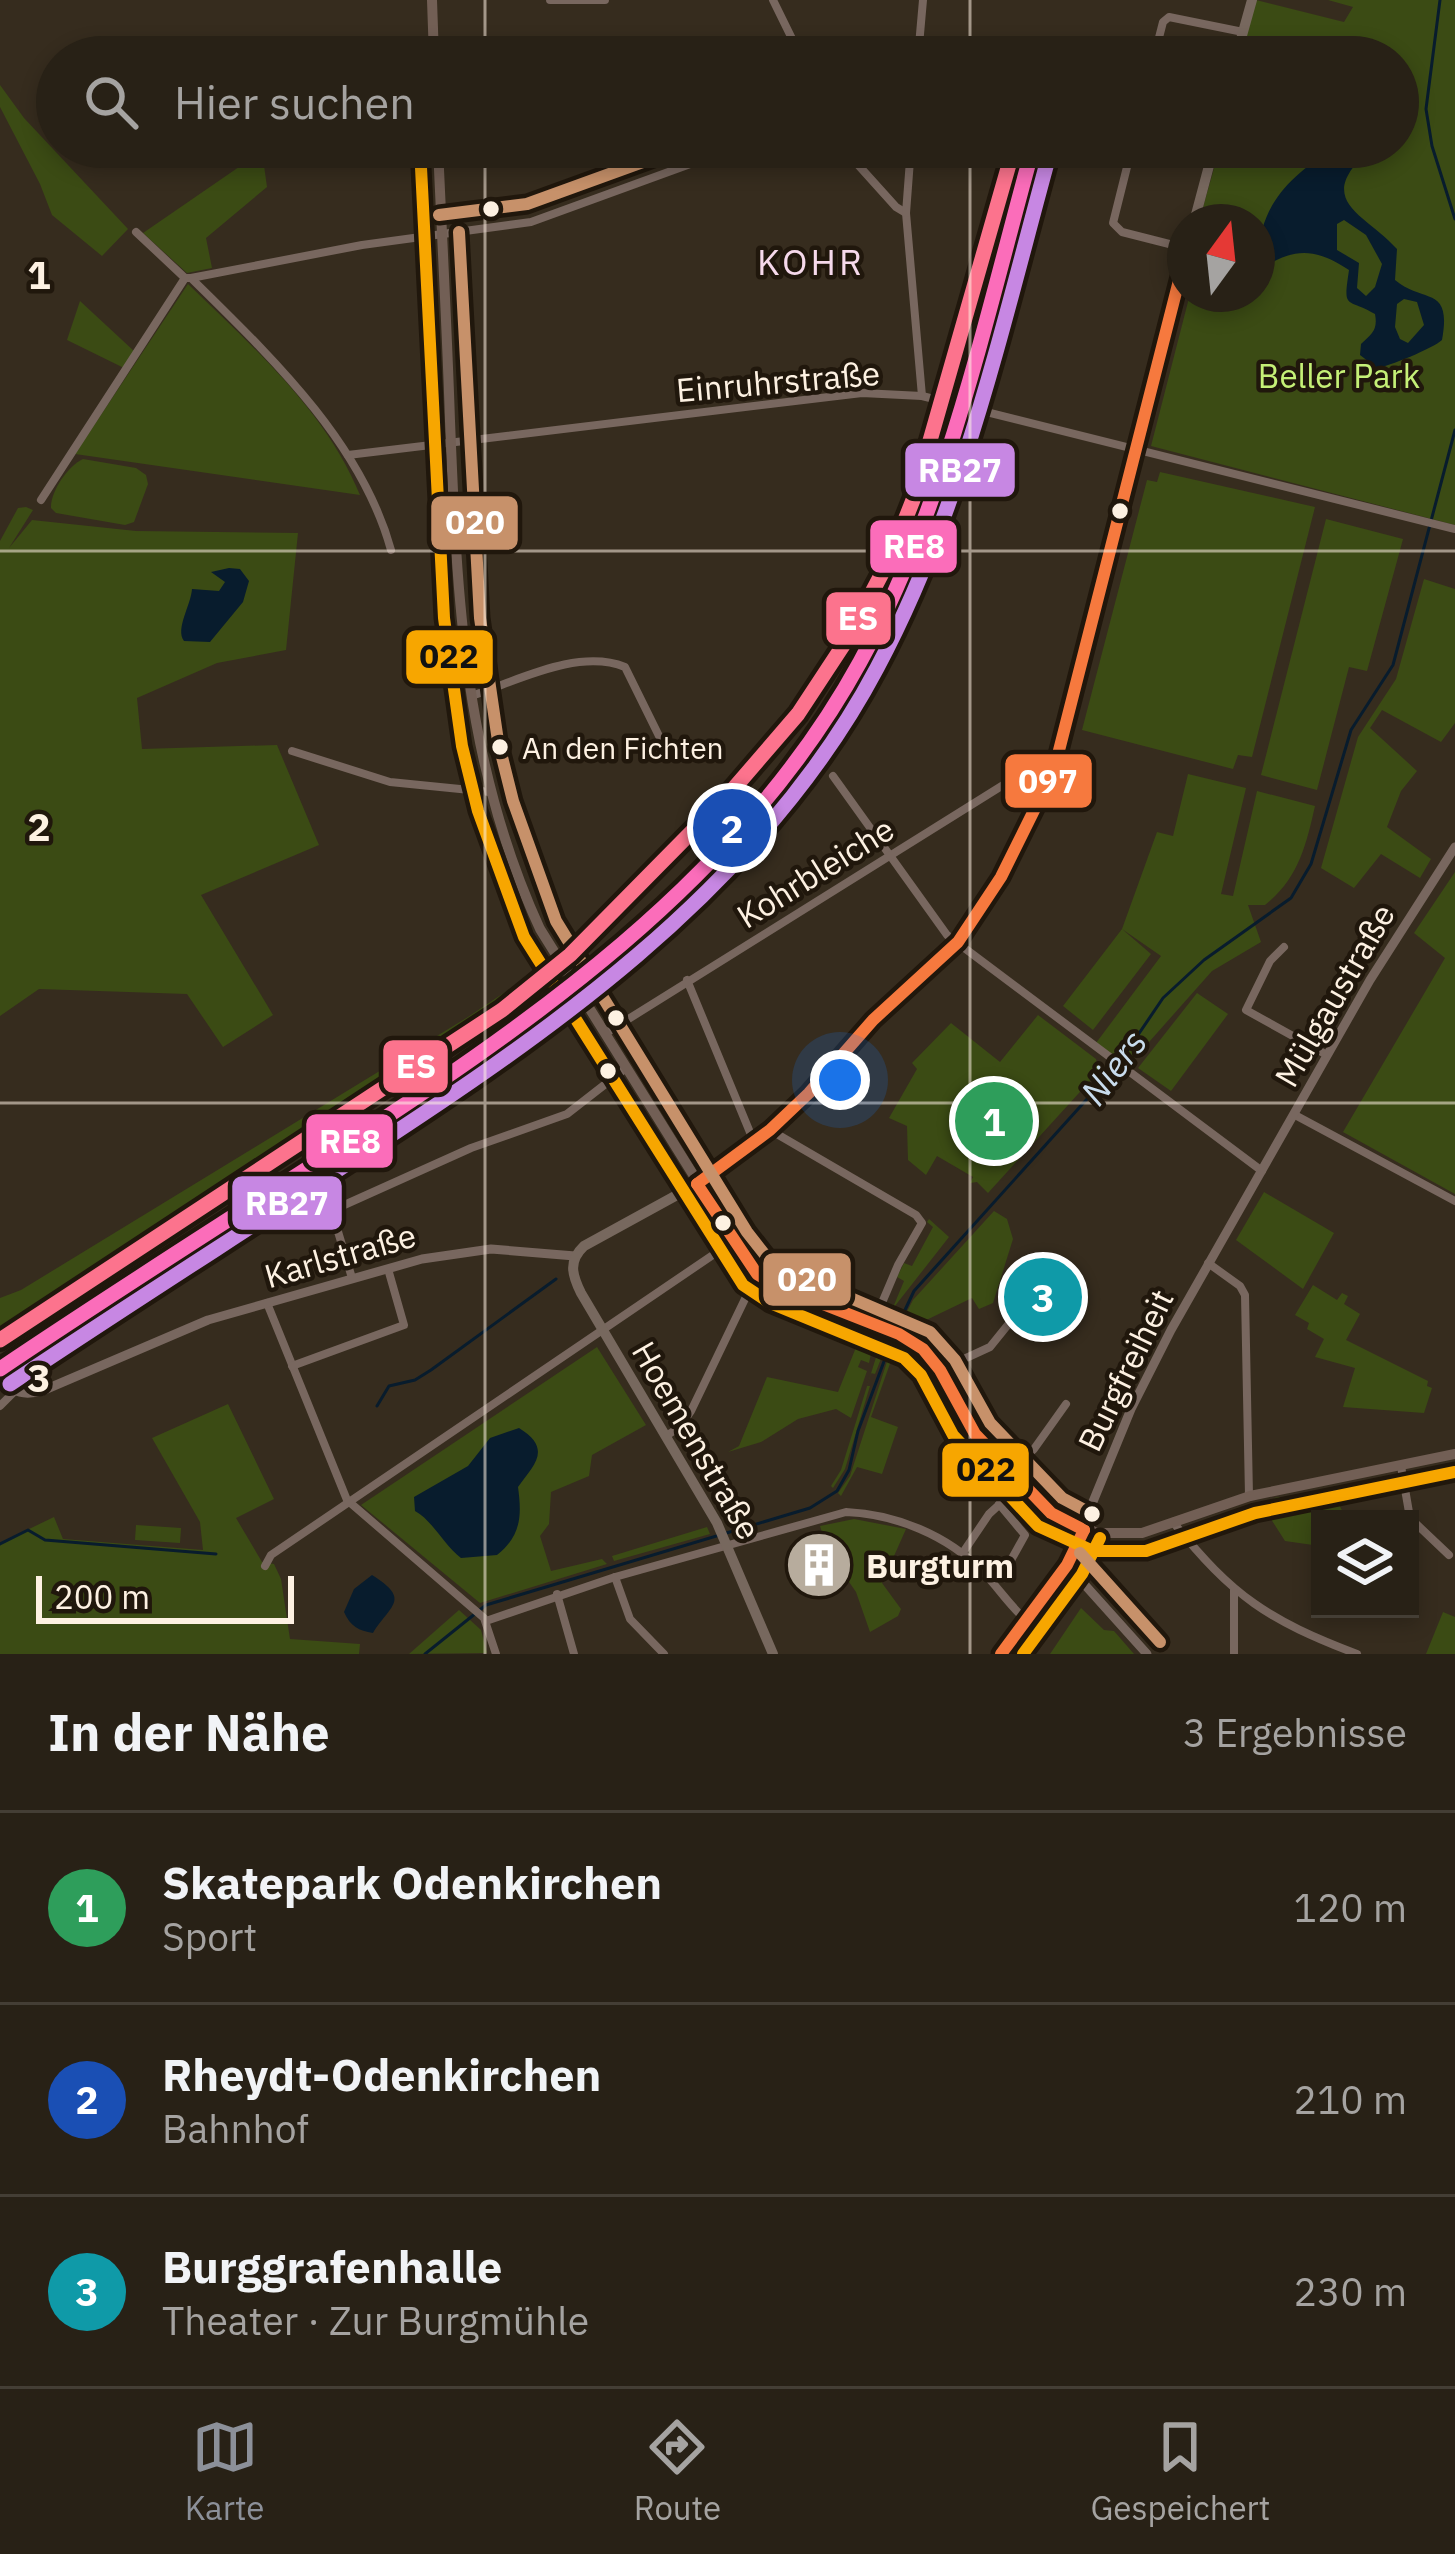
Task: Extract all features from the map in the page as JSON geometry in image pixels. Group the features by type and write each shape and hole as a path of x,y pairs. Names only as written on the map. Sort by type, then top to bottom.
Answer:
{"main road":[{"path":"432,0 433,36"},
{"path":"1242,36 1252,0"},
{"path":"439,168 453,536 469,697 490,792 540,929 732,1242 757,1274 923,1349 940,1370 967,1424 1051,1513 1084,1530 1142,1533 1250,1496 1455,1454"},
{"path":"1199,204 1208,168"},
{"path":"575,1256 584,1246 697,1184 770,1130 873,1020 958,942 990,898 1054,770 1170,312"},
{"name":"Hoemenstraße","path":"575,1256 575,1281 719,1526 773,1654"}],"street":[{"path":"550,0 604,0"},
{"path":"773,0 791,36"},
{"path":"919,36 922,0"},
{"path":"1159,36 1169,17 1243,32"},
{"path":"41,500 188,278 441,233 531,222 679,168"},
{"path":"861,168 906,213"},
{"path":"909,168 906,213 922,396"},
{"path":"1127,168 1114,223 1122,232 1167,246"},
{"path":"136,232 288,377 348,455 391,550"},
{"name":"Einruhrstraße","path":"348,455 862,392 922,396 1455,529"},
{"path":"469,697 582,660 606,659 625,667 660,738"},
{"path":"292,751 390,782 490,792"},
{"name":"Kohrbleiche","path":"606,1033 1024,772 1036,766 1054,770"},
{"path":"833,776 947,935 1262,1171"},
{"name":"Mülgaustraße","path":"1262,1171 1370,980 1455,847"},
{"path":"1284,946 1270,961 1246,1010 1329,1056"},
{"path":"687,980 754,1142"},
{"path":"352,1278 335,1219 342,1206 471,1148 567,1114 627,1066"},
{"path":"1295,1115 1455,1201"},
{"path":"770,1130 916,1215 922,1223 873,1324"},
{"name":"Burgfreiheit","path":"1001,1654 1067,1565 1131,1409 1262,1171"},
{"path":"266,1566 271,1555 347,1500 732,1242"},
{"name":"Karlstraße","path":"14,1392 42,1391 192,1326 388,1268 482,1250 575,1256"},
{"path":"1208,1263 1245,1294 1250,1496"},
{"path":"292,1366 404,1325 388,1268"},
{"path":"666,1436 691,1411 757,1274"},
{"path":"266,1303 347,1500 485,1619 496,1654"},
{"path":"940,1370 999,1341 1011,1321 1006,1315"},
{"path":"0,1406 14,1392 1,1380"},
{"path":"1010,1472 1034,1449 1066,1404"},
{"path":"1401,1466 1410,1518 1449,1555"},
{"path":"962,1554 999,1504 1022,1484"},
{"path":"988,1577 1010,1562 1025,1535 999,1504"},
{"path":"485,1619 726,1542 845,1512 911,1524 962,1554 1026,1620"},
{"path":"1173,1522 1234,1590 1283,1624 1357,1654"},
{"path":"1067,1565 1147,1654"},
{"path":"614,1577 630,1618 664,1654"},
{"path":"1234,1590 1234,1654"},
{"path":"556,1594 574,1654"}],"green space":[{"name":"Beller Park","path":"1256,0 1344,22 1353,7 1328,0 1455,0 1455,525 1151,446 1185,312 1275,312 1275,204 1204,204 1214,168 1419,168 1419,36 1247,36"},
{"path":"0,85 36,131 36,168 71,168 128,229 102,256 52,215 0,107"},
{"path":"237,168 264,168 267,187 206,238 212,268 187,273 143,233"},
{"path":"188,284 307,407 360,495 75,454"},
{"path":"80,301 135,352 126,369 67,340"},
{"path":"83,459 136,468 146,475 148,484 134,522 125,525 56,513 51,508 61,480"},
{"path":"1160,472 1315,507 1252,757 1238,755 1233,769 1082,730 1147,480 1157,482"},
{"path":"18,508 33,510 9,548 32,520 136,531 298,533 286,650 217,663 137,698 142,749 277,745 319,845 201,895 273,1015 223,1047 187,994 39,989 0,1016 0,541"},
{"path":"1326,519 1403,539 1367,671 1349,667 1317,790 1261,775"},
{"path":"1424,579 1455,589 1455,723 1441,742 1382,710 1370,728 1417,771 1401,791 1387,827 1431,859 1420,878 1381,854 1354,888 1321,868 1358,737 1396,679"},
{"path":"1188,774 1246,788 1221,894 1233,896 1257,791 1315,806 1293,873 1265,905 1248,905 1261,942 1212,971 1126,1068 1096,1043 1161,956 1122,929 1157,832 1173,836"},
{"path":"1455,872 1455,1194 1343,1132 1445,958 1414,933"},
{"path":"1122,929 1151,954 1093,1030 1063,1006"},
{"path":"548,963 559,976 466,1046 0,1351 0,1298 21,1290 468,1017"},
{"path":"1197,993 1228,1014 1171,1091 1138,1068"},
{"path":"1038,1015 1096,1059 1099,1071 988,1193 977,1182 970,1183 973,1177 937,1156 926,1175 908,1160 907,1126 889,1118 917,1069 912,1063 951,1023 1000,1062"},
{"path":"1264,1192 1334,1233 1303,1289 1236,1240"},
{"path":"994,1211 1007,1219 1013,1239 993,1303 979,1309 972,1298 918,1324 921,1331 916,1333 901,1323 913,1300"},
{"path":"929,1219 949,1237 891,1311 886,1313 886,1302 894,1305 904,1281 897,1277 904,1263 912,1266 933,1227"},
{"path":"1313,1285 1337,1300 1342,1293 1348,1296 1344,1304 1360,1314 1346,1340 1428,1381 1432,1388 1424,1413 1343,1407 1355,1368 1315,1357 1324,1339 1295,1315"},
{"path":"863,1330 875,1335 869,1363 861,1360 858,1367 867,1371 851,1418 836,1409 798,1419 761,1442 728,1452 739,1446 767,1377 838,1392"},
{"path":"882,1338 888,1341 875,1374 871,1373"},
{"path":"893,1343 897,1344 871,1417 898,1427 882,1474 857,1467 841,1496 838,1493 850,1476"},
{"path":"597,1347 646,1425 592,1455 589,1476 551,1492 549,1524 540,1536 551,1571 602,1559 607,1564 480,1603 361,1505"},
{"path":"867,1386 845,1469 833,1488 831,1486 841,1470"},
{"path":"228,1404 274,1499 236,1518 262,1562 274,1564 281,1579 290,1639 360,1644 359,1654 0,1654 0,1543 54,1517 63,1539 203,1550 200,1522 152,1438"},
{"path":"1274,1498 1337,1500 1342,1510 1311,1510 1311,1545 1285,1541 1262,1505 1277,1503"},
{"path":"854,1519 906,1529 882,1583 901,1609 898,1616 870,1632 856,1592 847,1579 836,1578 820,1526"},
{"path":"136,1525 181,1528 180,1543 135,1540"},
{"path":"707,1527 710,1534 614,1561 612,1556"},
{"path":"1081,1608 1104,1630 1114,1631 1134,1654 1050,1654"},
{"path":"459,1610 481,1630 487,1653 409,1654"},
{"path":"1443,1612 1455,1617 1455,1654 1426,1654"}],"water":[{"path":"1306,168 1353,168 1344,194 1349,205 1397,249 1395,280 1439,303 1442,340 1377,368 1360,355 1361,344 1375,328 1375,314 1349,301 1349,270 1313,254 1292,254 1275,262 1273,204","holes":["1344,220 1366,235 1382,264 1375,287 1366,296 1357,288 1359,263 1337,250 1337,224","1404,299 1417,302 1424,325 1408,343 1400,339 1395,327 1397,304"]},
{"path":"240,569 249,581 243,602 210,642 184,641 182,623 192,589 219,591 225,582 211,572"},
{"path":"519,1428 538,1450 518,1487 515,1533 497,1555 461,1558 415,1511 414,1497 468,1466 490,1438"},
{"path":"372,1575 394,1597 373,1633 355,1627 344,1612 354,1589"}],"waterway":[{"name":"Niers","path":"1440,0 1426,109 1432,146 1455,219"},
{"name":"Niers","path":"1121,1060 1163,998 1204,960 1291,898 1311,864 1351,730 1393,665 1455,430"},
{"name":"Niers","path":"895,1331 914,1291 1115,1068"},
{"path":"377,1406 389,1386 415,1380 431,1370 556,1279"},
{"name":"Niers","path":"425,1654 486,1605 810,1508 837,1491 849,1470 858,1431 892,1340"},
{"path":"0,1544 28,1530 45,1540 216,1554"}],"transit line":[{"name":"022","path":"421,168 444,618 462,746 478,811 524,937 743,1285 770,1303 904,1358 921,1375 953,1435 1038,1526 1093,1551 1146,1551 1255,1513 1455,1472"},
{"name":"020","path":"439,215 527,204 626,168"},
{"name":"ES","path":"0,1340 502,1010 570,955 729,794 798,714 848,638 890,558 913,500 1008,168"},
{"name":"RE8","path":"0,1369 474,1058 622,944 754,814 811,741 860,662 917,539 961,410 1027,168"},
{"name":"RB27","path":"10,1384 409,1124 564,1015 707,892 771,823 828,749 877,668 934,544 978,415 1046,168"},
{"name":"020","path":"459,232 480,618 498,741 513,801 556,921 747,1232 769,1260 930,1332 955,1360 990,1423 1062,1498 1092,1514"},
{"name":"097","path":"697,1184 770,1130 809,1093 873,1020 958,942 1001,877 1054,770 1171,312"},
{"name":"097","path":"697,1184 757,1274 899,1334 923,1349 975,1434 1051,1513 1084,1530"},
{"name":"097","path":"1001,1654 1067,1565 1084,1530"},
{"name":"022","path":"1023,1654 1082,1574 1100,1538"},
{"name":"020","path":"1080,1553 1160,1642"}],"place":[{"name":"An den Fichten","path":"500,747"},
{"name":"Rheydt-Odenkirchen","path":"732,828"},
{"name":"Skatepark Odenkirchen","path":"994,1121"},
{"name":"Burggrafenhalle","path":"1043,1297"},
{"name":"Burgturm","path":"819,1565"}],"district":[{"name":"KOHR","path":"811,261"}]}
